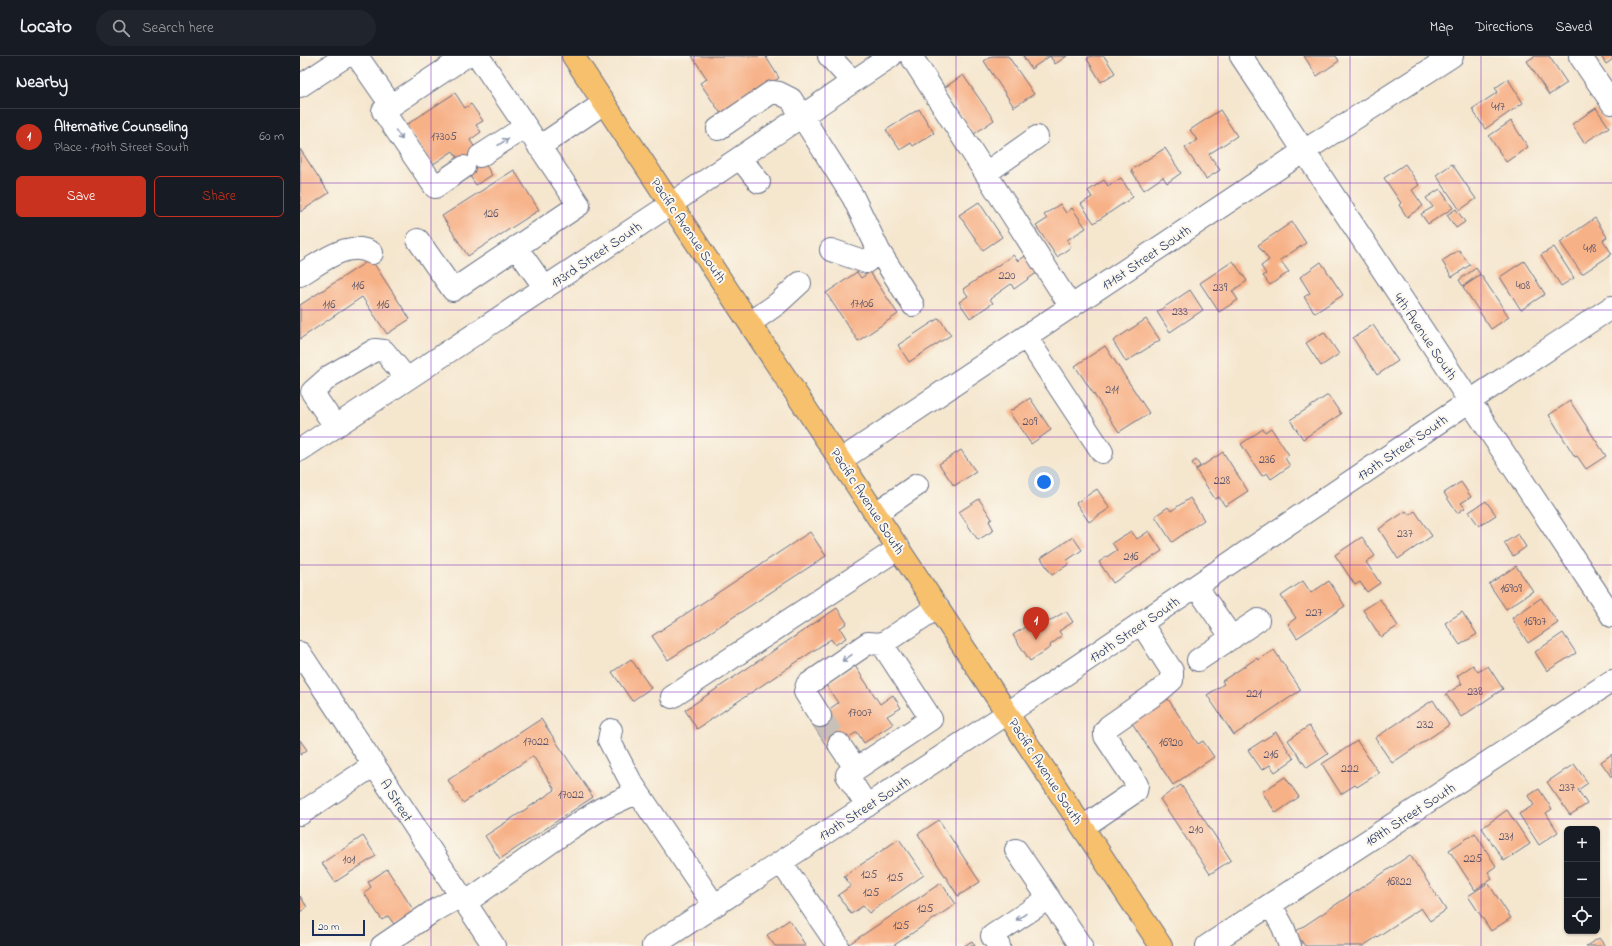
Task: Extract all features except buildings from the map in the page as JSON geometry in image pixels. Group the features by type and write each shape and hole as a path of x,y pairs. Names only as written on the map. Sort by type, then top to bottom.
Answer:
{"main road":[{"name":"Pacific Avenue South","path":"573,56 1161,946"}],"street":[{"path":"300,86 346,56"},
{"path":"357,56 391,106"},
{"path":"466,56 383,111 435,187 525,127"},
{"path":"418,240 453,290 579,205 478,56"},
{"path":"830,56 853,82"},
{"name":"173rd Street South","path":"300,450 672,204 891,56"},
{"path":"911,56 1071,308"},
{"name":"4th Avenue South","path":"1241,56 1612,616"},
{"name":"171st Street South","path":"841,460 1071,308 1304,151 1452,56"},
{"path":"1580,56 1612,104"},
{"path":"718,130 772,92 780,93 791,99 853,197 879,251 913,306"},
{"path":"539,147 604,103"},
{"path":"986,173 1037,137"},
{"path":"740,158 759,182"},
{"path":"516,247 545,288"},
{"path":"300,275 344,250 354,248 366,250 372,253"},
{"path":"831,250 866,262 879,251"},
{"path":"750,323 777,304 800,282"},
{"name":"170th Street South","path":"653,946 674,940 714,905 1008,714 1470,401 1612,308"},
{"path":"1026,337 1102,452"},
{"path":"335,426 312,392 330,376 375,350 384,351 407,379"},
{"path":"876,513 917,485"},
{"path":"672,697 899,548"},
{"path":"1196,586 1232,638"},
{"path":"820,716 805,692 807,685 868,643 882,644 938,607"},
{"path":"1198,660 1258,620"},
{"path":"1083,827 1136,791 1137,785 1105,736 1105,731 1172,680 1172,670 1141,623"},
{"path":"867,806 847,775 931,719 882,644"},
{"name":"A Street","path":"300,653 494,946"},
{"name":"169th Street South","path":"1207,946 1612,681"},
{"path":"611,730 609,740 638,792 714,905"},
{"path":"839,744 856,769"},
{"path":"300,814 374,765"},
{"path":"382,946 432,912 463,900 601,809 638,792"},
{"path":"1016,850 1081,946"},
{"path":"780,862 837,944"},
{"path":"996,941 1049,898"},
{"path":"1271,905 1290,946"}],"tunnel":[{"path":"820,716 839,744"}],"place":[{"name":"Alternative Counseling","path":"1036,640"}]}
